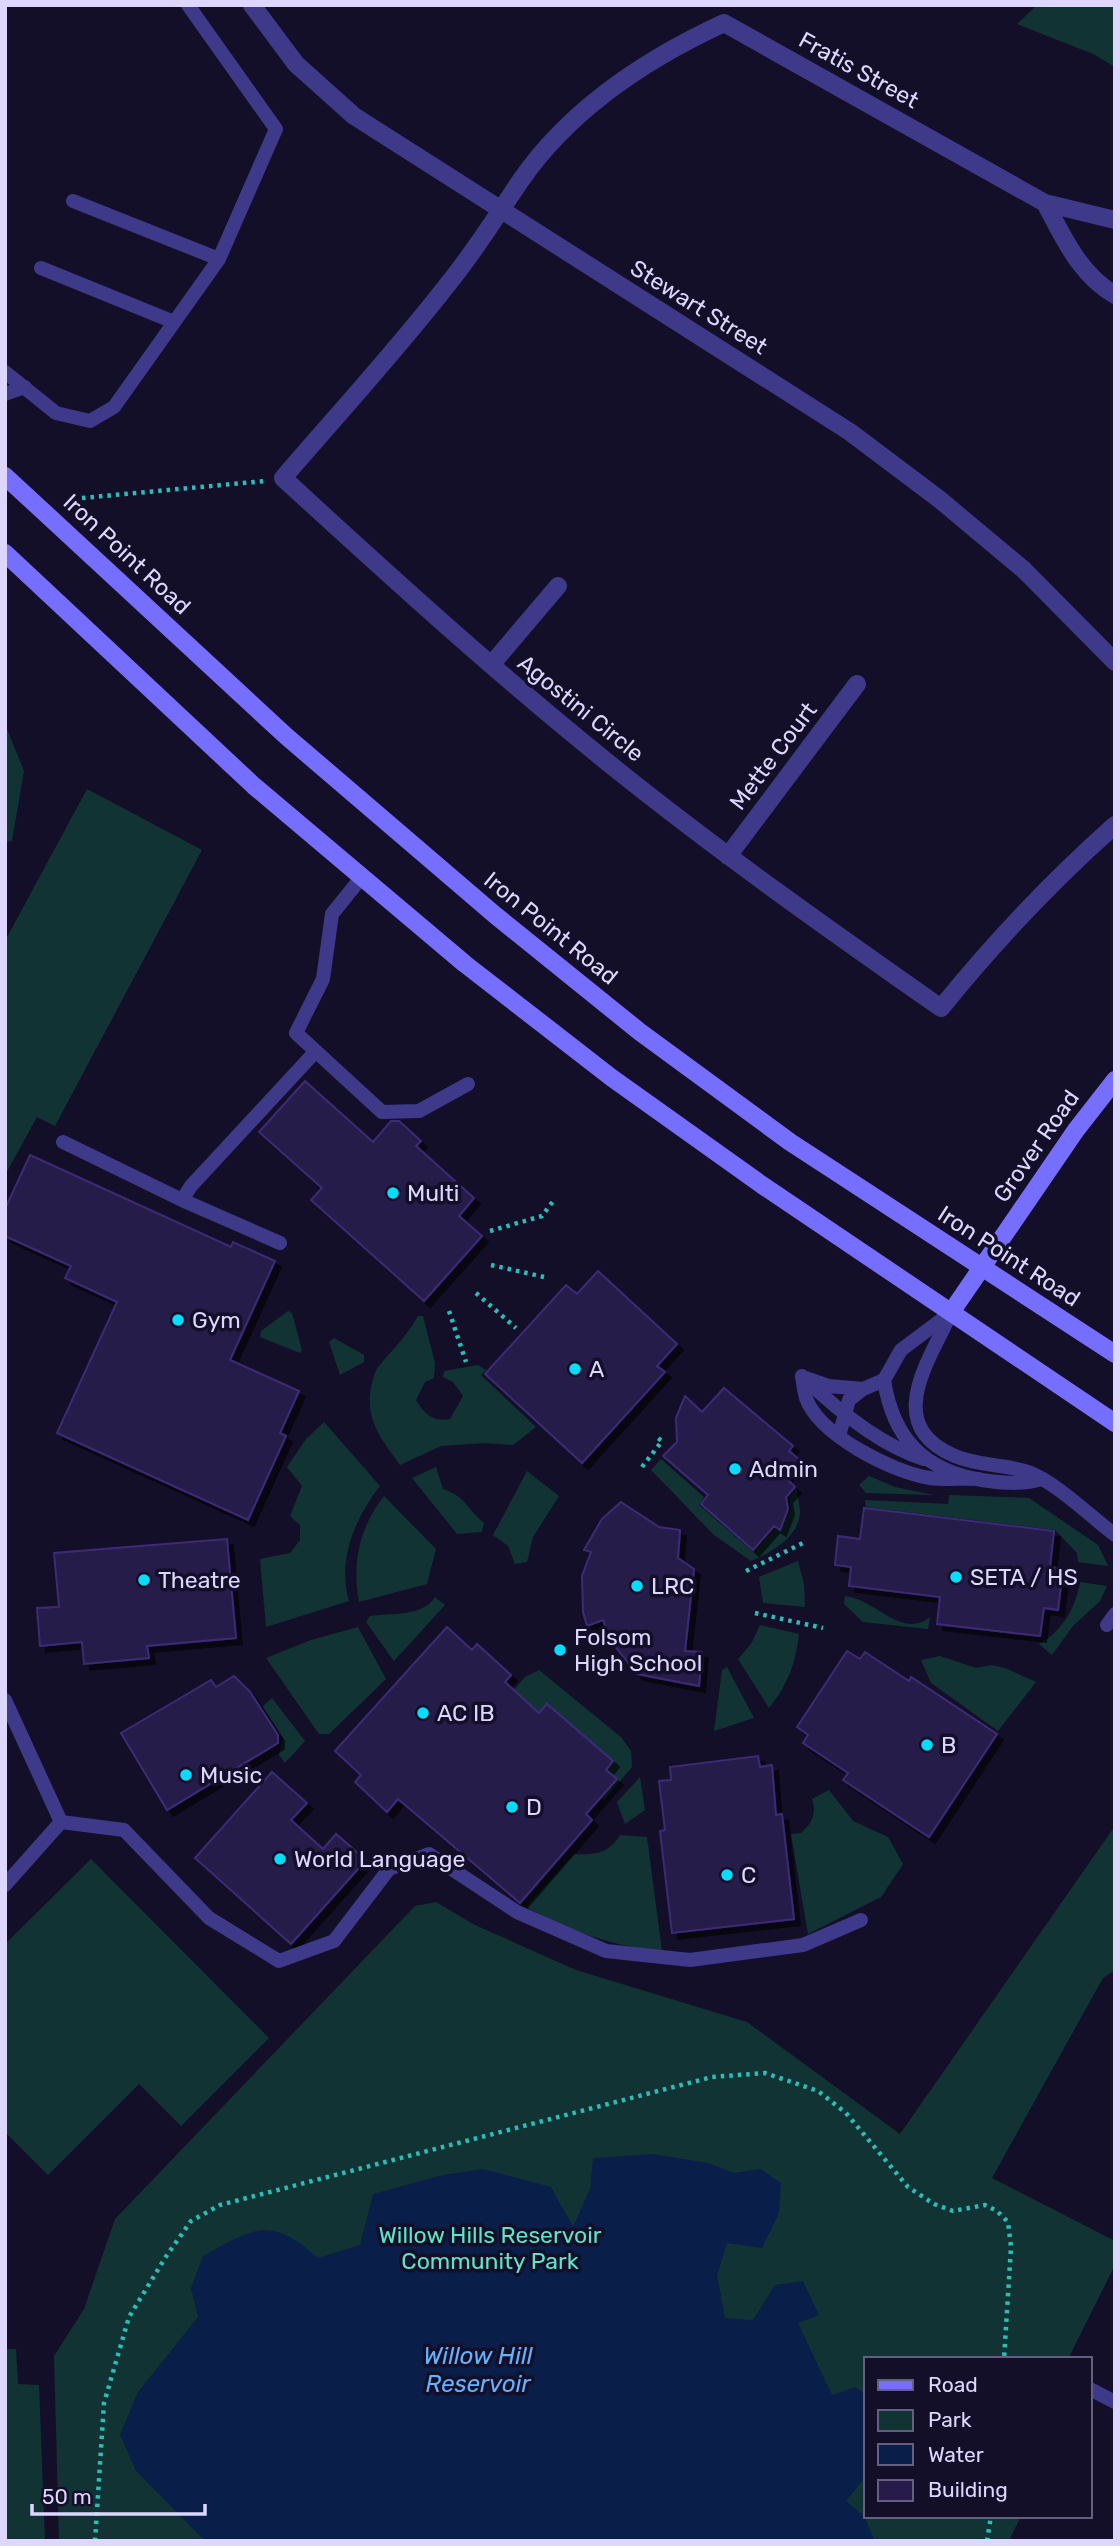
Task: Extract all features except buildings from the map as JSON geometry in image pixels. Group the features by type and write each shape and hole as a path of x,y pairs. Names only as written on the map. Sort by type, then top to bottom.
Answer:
{"main road":[{"name":"Iron Point Road","path":"5,476 286,736 547,957 640,1032 779,1134 1115,1354"},
{"path":"5,553 185,723 361,878 465,964 612,1078 762,1185 1115,1423"},
{"name":"Grover Road","path":"952,1311 1115,1080"}],"street":[{"name":"Stewart Street","path":"252,5 296,64 354,116 850,432 939,499 1024,570 1115,662"},
{"name":"Fratis Street","path":"501,210 522,178 554,141 603,94 643,65 724,23 1045,203 1115,220"},
{"path":"1045,203 1070,250 1094,283 1115,295"},
{"path":"283,478 448,284 501,210"},
{"name":"Agostini Circle","path":"283,478 491,665 729,856 941,1008 994,942 1052,881 1115,825"},
{"path":"491,665 558,586"},
{"name":"Mette Court","path":"729,856 857,684"}],"lane":[{"path":"5,372 56,412 90,421 114,407 219,259 276,130 188,5"},
{"path":"73,201 219,259"},
{"path":"41,268 174,322"},
{"path":"5,394 25,387"},
{"path":"361,878 332,914 323,979 296,1033 382,1112 419,1111 468,1084"},
{"path":"182,1200 191,1186 316,1051"},
{"path":"63,1142 182,1200 280,1243"},
{"path":"839,1436 843,1412 849,1400 863,1389 884,1380 901,1350 952,1311"},
{"path":"952,1311 916,1386 915,1419 929,1438 955,1456 985,1466 1027,1472 1041,1479 1115,1535"},
{"path":"802,1376 806,1400 828,1428 894,1468 929,1478 1028,1483 1041,1479"},
{"path":"802,1376 829,1386 863,1389"},
{"path":"802,1376 843,1412 899,1451 925,1459 951,1473 979,1479"},
{"path":"884,1380 888,1409 907,1440 925,1459"},
{"path":"5,1700 61,1822"},
{"path":"5,1885 61,1822"},
{"path":"61,1822 124,1830 209,1918 279,1961 334,1941 389,1869 429,1854 517,1912 606,1951 690,1960 803,1945 861,1920"},
{"path":"1092,2390 1115,2402"}],"path":[{"path":"82,498 283,478"},
{"path":"490,1231 542,1216 554,1200"},
{"path":"491,1265 544,1277"},
{"path":"476,1293 516,1328"},
{"path":"449,1311 466,1362"},
{"path":"642,1467 662,1441 655,1436"},
{"path":"746,1571 807,1542"},
{"path":"755,1613 823,1628"},
{"path":"94,2541 104,2403 129,2317 191,2221 220,2205 712,2077 765,2073 818,2091 846,2113 908,2187 925,2199 953,2211 985,2205 997,2211 1008,2222 1011,2247 1004,2357"},
{"path":"987,2541 991,2518"}],"green space":[{"path":"1037,5 1115,5 1115,67 1093,54 1017,24"},
{"path":"5,724 24,771 12,841 5,842"},
{"path":"87,789 202,850 55,1126 37,1117 5,1175 5,941"},
{"path":"288,1311 292,1313 302,1350 300,1353 260,1337 261,1331"},
{"path":"418,1316 423,1316 435,1363 434,1378 425,1382 416,1400 426,1413 434,1418 450,1419 463,1396 453,1382 443,1377 444,1371 478,1365 486,1370 481,1375 536,1427 513,1445 484,1443 441,1446 400,1465 381,1438 373,1420 370,1410 371,1387 378,1367"},
{"path":"334,1338 364,1355 364,1362 340,1375 329,1342"},
{"path":"324,1422 380,1486 363,1512 351,1540 345,1570 349,1601 266,1627 260,1559 290,1553 300,1540 300,1525 290,1516 302,1486 287,1467 306,1439"},
{"path":"661,1459 704,1497 699,1505 751,1550 755,1551 774,1529 780,1531 791,1508 789,1497 797,1488 800,1510 796,1528 776,1548 751,1561 714,1535 651,1470"},
{"path":"436,1467 443,1489 462,1500 484,1523 482,1532 457,1534 412,1478"},
{"path":"527,1471 559,1496 533,1537 527,1562 515,1564 508,1546 493,1535"},
{"path":"869,1476 895,1487 934,1495 866,1493 859,1485"},
{"path":"949,1495 1029,1498 1098,1545 1108,1566 1078,1562 1077,1553 1055,1530 866,1507 865,1500 948,1504"},
{"path":"384,1496 436,1549 427,1584 359,1602 356,1573 363,1533"},
{"path":"798,1561 804,1584 805,1607 763,1603 759,1577"},
{"path":"1080,1582 1107,1586 1100,1601 1073,1626 1052,1655 1039,1644 1055,1633 1067,1618"},
{"path":"845,1596 909,1624 919,1623 930,1617 928,1629 863,1622 844,1604"},
{"path":"435,1597 445,1605 394,1661 366,1622 370,1616 415,1611"},
{"path":"760,1625 799,1634 790,1674 769,1708 738,1659 751,1644"},
{"path":"358,1627 386,1679 329,1734 319,1734 266,1658 311,1640"},
{"path":"940,1656 976,1668 991,1665 1005,1668 1036,1682 998,1731 931,1683 921,1660"},
{"path":"727,1667 754,1718 714,1731 722,1670"},
{"path":"539,1670 622,1738 631,1751 632,1767 605,1799 599,1799 617,1779 606,1770 613,1761 530,1705 502,1703 525,1677"},
{"path":"272,1698 305,1741 285,1763 279,1755 283,1739 262,1707"},
{"path":"640,1777 645,1810 625,1824 617,1802"},
{"path":"829,1790 853,1821 888,1837 903,1864 881,1897 808,1934 791,1834 801,1833 808,1826 814,1814 812,1799"},
{"name":"Willow Hills Reservoir Community Park","path":"1115,1826 1115,1970 1103,1978 992,2178 1115,2241 1115,2265 1069,2357 864,2357 864,2518 1020,2518 1009,2541 59,2541 54,2356 84,2309 115,2219 415,1906 436,1902 475,1925 576,1970 747,2022 900,2134"},
{"path":"620,1835 647,1837 662,1951 626,1946 591,1936 526,1907 574,1854 606,1850"},
{"path":"91,1859 269,2038 181,2126 139,2084 48,2175 5,2132 5,1944"},
{"path":"5,2349 16,2349 18,2384 39,2385 45,2541 5,2541"}],"water":[{"name":"Willow Hill Reservoir","path":"653,2154 708,2163 734,2173 760,2169 781,2183 779,2213 762,2248 727,2243 717,2275 725,2318 753,2320 775,2285 803,2281 819,2315 798,2323 832,2395 855,2387 864,2393 864,2478 846,2501 864,2516 875,2541 205,2541 136,2471 120,2435 138,2392 198,2317 191,2288 203,2256 236,2238 262,2230 287,2236 318,2258 360,2245 373,2194 443,2175 483,2169 551,2187 573,2227 590,2189 593,2158"}],"place":[{"name":"Multi","path":"393,1193"},
{"name":"Gym","path":"178,1320"},
{"name":"A","path":"575,1369"},
{"name":"Admin","path":"735,1469"},
{"name":"SETA / HS","path":"956,1577"},
{"name":"Theatre","path":"144,1580"},
{"name":"LRC","path":"637,1586"},
{"name":"Folsom High School","path":"560,1650"},
{"name":"AC IB","path":"423,1713"},
{"name":"B","path":"927,1745"},
{"name":"Music","path":"186,1775"},
{"name":"D","path":"512,1807"},
{"name":"World Language","path":"280,1859"},
{"name":"C","path":"727,1875"}]}
